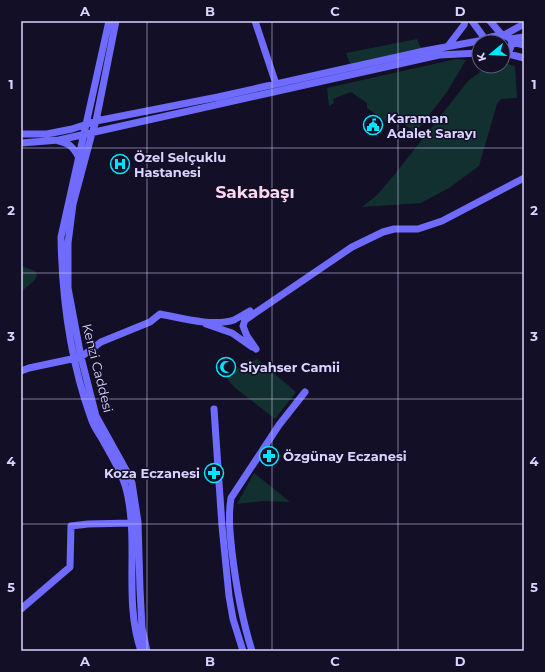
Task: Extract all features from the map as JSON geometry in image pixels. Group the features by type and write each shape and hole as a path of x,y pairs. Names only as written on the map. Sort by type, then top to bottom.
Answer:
{"main road":[{"name":"Kenzi Caddesi","path":"108,21 61,237 62,271 66,312 92,420 121,472 126,484 132,523 134,616 141,651"},
{"name":"Kenzi Caddesi","path":"116,21 96,121 74,204 68,243 68,288 77,358 96,416 132,483 138,522 142,628 147,651"},
{"path":"255,21 276,84"},
{"path":"448,46 464,25 465,21"},
{"path":"472,21 480,34"},
{"path":"490,21 503,34"},
{"path":"511,35 524,24"},
{"path":"511,38 524,37"},
{"path":"511,40 524,45"},
{"path":"21,134 47,134 72,130 96,121 218,97 471,42"},
{"path":"21,143 59,140 439,55 471,53"},
{"path":"511,55 524,58"},
{"path":"59,140 72,147 78,156"},
{"path":"233,320 228,326 229,330 232,333 239,333 242,330 245,320 351,248 384,232 394,229 418,229 436,223 524,178"},
{"path":"21,372 29,368 77,358 102,342 150,322 160,314 220,322 233,320 265,305"},
{"path":"197,320 232,333 256,349 239,321 233,320"},
{"path":"252,651 242,618 234,572 229,528 231,498 279,425 304,392"},
{"path":"214,409 227,583 233,619 243,651"},
{"path":"21,609 70,567 71,526 132,523"}],"green space":[{"path":"417,39 421,48 350,64 346,53"},
{"path":"456,59 466,60 447,92 415,133 396,117 388,123 367,108 367,103 351,92 333,99 334,103 329,106 327,88"},
{"path":"511,65 515,66 517,98 501,99 497,104 479,166 449,188 421,203 362,207 377,195 395,174 468,81 477,74 511,74"},
{"path":"21,266 35,271 37,275 35,280 21,292"},
{"path":"257,359 296,392 275,419 234,387 224,375"},
{"path":"254,473 290,502 263,501 237,504"}],"place":[{"name":"Karaman Adalet Sarayı","path":"373,125"},
{"name":"Özel Selçuklu Hastanesi","path":"120,164"},
{"name":"Siyahser Camii","path":"226,367"},
{"name":"Özgünay Eczanesi","path":"269,456"},
{"name":"Koza Eczanesi","path":"214,473"}],"district":[{"name":"Sakabaşı","path":"255,192"}]}
